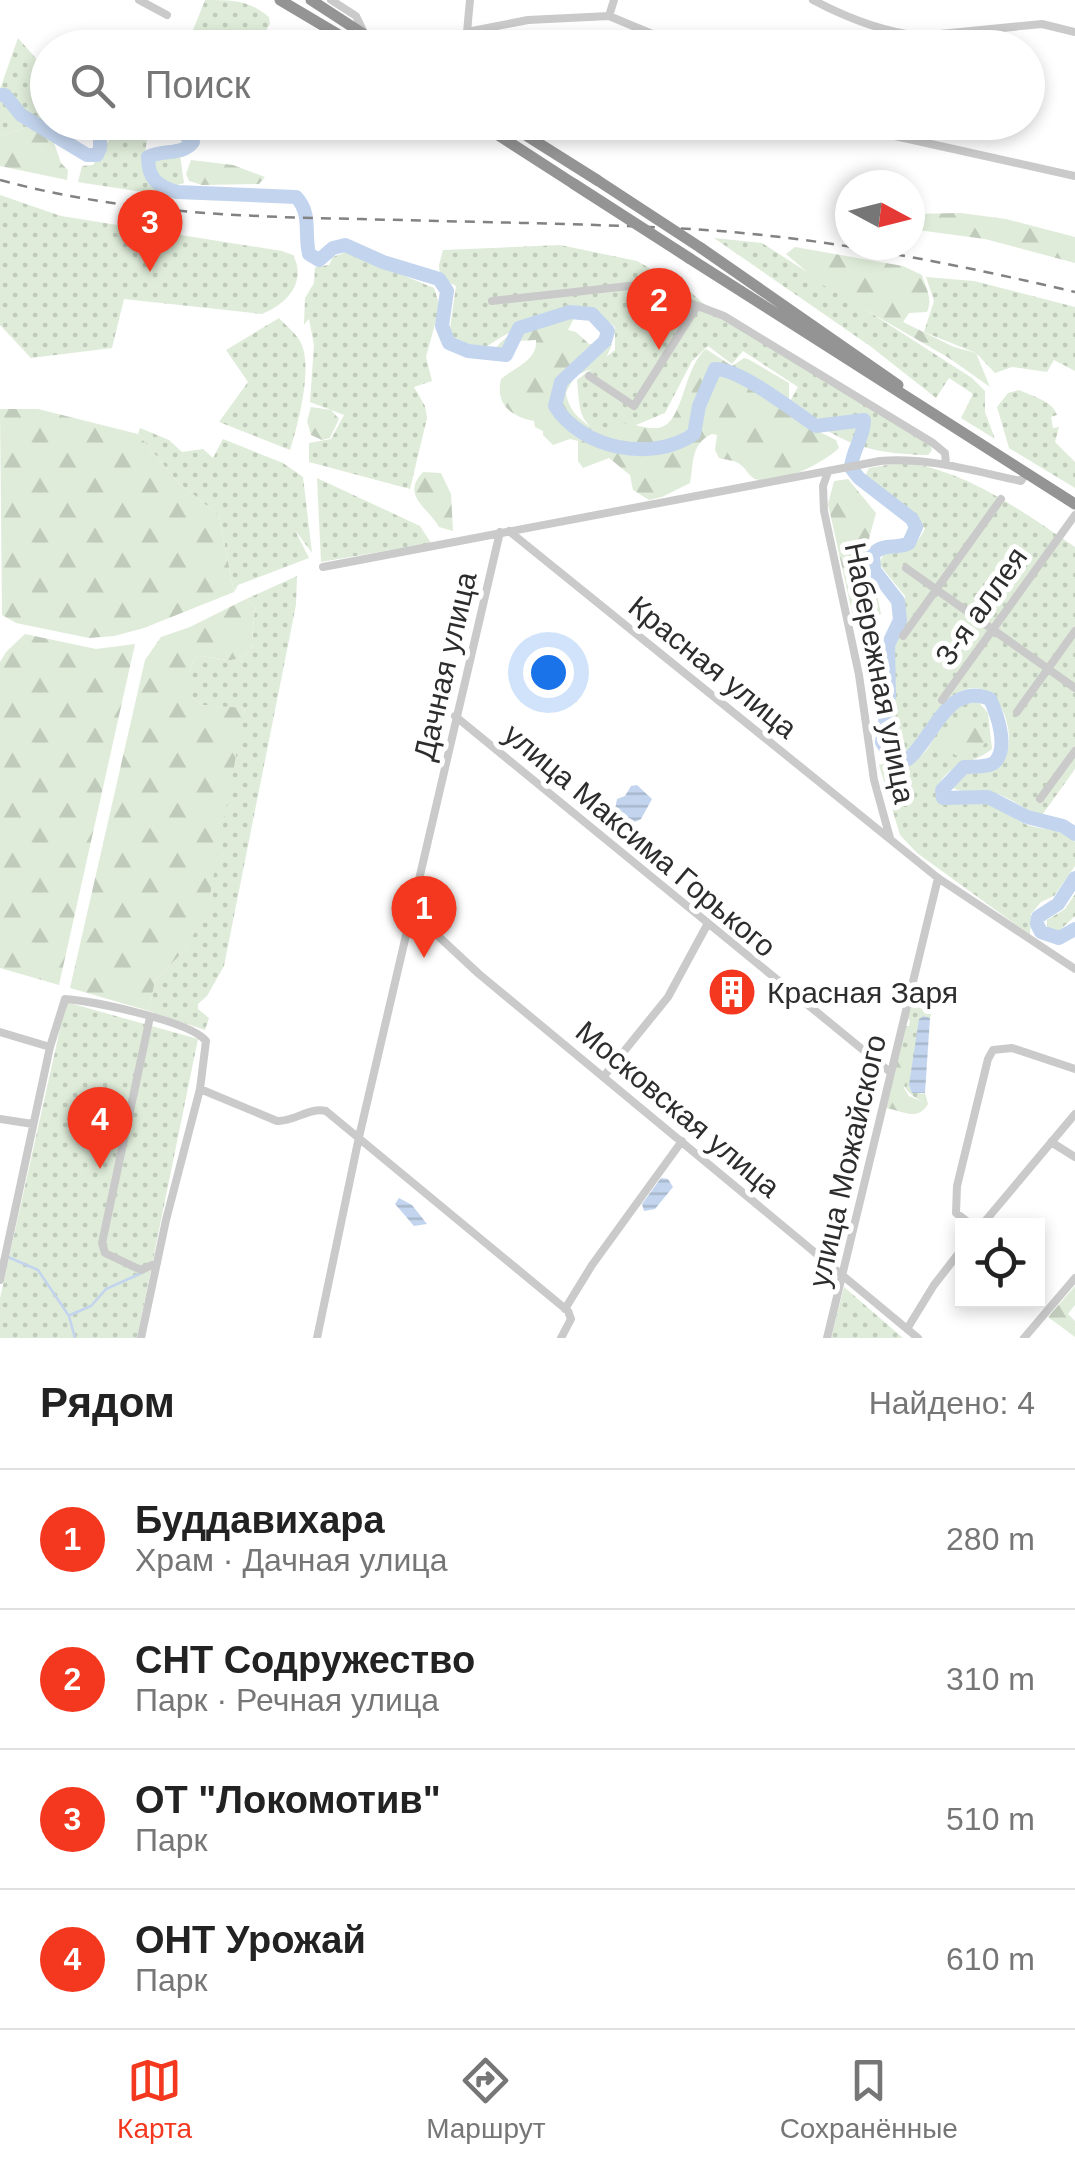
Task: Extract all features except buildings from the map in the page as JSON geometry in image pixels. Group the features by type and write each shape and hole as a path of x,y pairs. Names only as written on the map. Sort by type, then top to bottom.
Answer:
{"highway":[{"path":"280,0 341,30"},
{"path":"311,0 349,30"},
{"path":"506,140 1075,504"},
{"path":"534,140 702,248 888,376 932,414"}],"street":[{"path":"139,0 166,15"},
{"path":"331,0 356,16 360,30"},
{"path":"467,30 470,0"},
{"path":"609,16 614,0"},
{"path":"813,0 891,30"},
{"path":"477,30 528,20 609,16 643,30"},
{"path":"981,30 1042,24 1075,32"},
{"path":"913,140 1075,176"},
{"path":"492,301 638,285 697,306 724,316 933,443 945,453 946,464"},
{"path":"589,376 634,406 697,306"},
{"path":"323,566 865,464 905,459 1020,481 1026,472"},
{"name":"Набережная улица","path":"828,472 823,486 824,511 860,676 874,780 890,838 938,878 1075,970"},
{"path":"903,636 1001,499"},
{"name":"3-я аллея","path":"942,700 1075,515"},
{"name":"Дачная улица","path":"317,1338 455,716 504,532"},
{"name":"Красная улица","path":"504,532 890,838"},
{"path":"906,568 1075,688"},
{"path":"1017,712 1075,631"},
{"name":"улица Максима Горького","path":"455,716 890,1072"},
{"path":"1040,799 1075,751"},
{"name":"улица Можайского","path":"827,1338 938,878"},
{"name":"Московская улица","path":"410,916 424,923 918,1338"},
{"path":"604,1076 668,997 707,925"},
{"path":"0,1280 50,1047 65,999 86,1000 202,1035 206,1049 200,1089 141,1338"},
{"path":"150,1017 102,1243 104,1253 141,1270 157,1263"},
{"path":"0,1032 50,1047"},
{"path":"963,1218 956,1213 957,1186 988,1059 994,1050 1012,1048 1075,1069"},
{"path":"200,1089 277,1121 321,1110 565,1308 570,1320 562,1338"},
{"path":"988,1218 1075,1114"},
{"path":"0,1119 33,1124"},
{"path":"565,1308 682,1141"},
{"path":"1051,1142 1075,1156"},
{"path":"0,1212 15,1214"},
{"path":"907,1329 955,1259"},
{"path":"1024,1338 1075,1278"}],"green space":[{"path":"205,0 254,7 269,17 270,24 266,30 193,30"},
{"path":"18,38 30,52 30,118 0,89"},
{"path":"3,101 29,126 0,137"},
{"path":"29,126 30,140 53,140 61,163 68,170 67,180 0,166 0,137"},
{"path":"147,140 143,168 155,194 78,182 82,166 93,165 107,143"},
{"path":"180,155 184,183 172,185 157,179 152,161"},
{"path":"191,160 233,165 265,177 259,184 202,185 189,181 186,174"},
{"path":"0,195 61,216 282,251 293,255 296,282 287,298 262,314 124,299 112,348 31,358 0,325"},
{"path":"961,213 1006,219 1075,237 1075,263 985,239 925,231 925,214"},
{"path":"714,238 762,243 972,378 985,391 985,412 995,439 961,418 973,394 949,378 936,398 870,346"},
{"path":"560,245 637,261 688,290 720,318 929,440 932,450 928,455 887,452 837,436 790,401 798,387 743,351 732,364 708,346 692,361 665,413 607,437 597,432 582,414 577,380 615,350 615,327 582,312 564,312 530,322 481,350 449,335 456,286 440,278 443,250"},
{"path":"795,247 835,254 835,260 903,266 922,275 929,298 927,312 909,313 903,322 954,347 976,353 990,387 949,358 821,284 786,254"},
{"path":"346,252 434,288 440,306 426,357 432,381 414,387 427,418 410,489 309,462 309,443 331,439 344,415 310,402 314,345 309,319 304,324 305,298 314,283 315,267 329,265 333,257"},
{"path":"926,277 974,281 1075,307 1075,371 1054,360 1047,372 1012,367 995,373 976,353 924,332 934,301"},
{"path":"572,314 568,330 589,344 612,344 604,363 575,376 566,392 575,413 600,432 607,435 618,423 653,428 667,424 679,406 698,357 706,349 732,366 748,359 789,383 789,413 836,440 839,448 802,471 779,479 759,480 739,463 719,458 715,450 717,435 712,434 696,449 690,483 649,500 633,490 630,475 609,458 583,468 578,461 578,441 570,439 553,445 534,421 512,413 500,396 501,379 529,358 536,340 518,341 504,361 491,360 495,349 513,334"},
{"path":"279,318 301,343 304,354 303,396 290,450 219,422 248,382 226,350"},
{"path":"1019,390 1055,410 1057,415 1051,417 1053,428 1059,427 1055,442 1075,462 1075,488 1009,448 997,407 1008,393"},
{"path":"311,407 331,410 339,419 330,438 322,440 311,435 307,421"},
{"path":"0,409 38,409 138,434 177,481 219,516 234,592 114,636 89,638 16,623 2,615"},
{"path":"140,428 169,440 182,452 203,449 213,458 223,439 283,463 303,477 312,553 295,530 309,558 238,585 234,592 219,516 177,481 138,434"},
{"path":"905,462 973,484 1075,547 1075,769 1040,818 996,794 950,786 969,770 995,767 1007,751 1009,737 1004,714 999,703 982,689 971,688 951,697 909,751 892,748 888,732 893,647 903,621 905,596 879,564 884,553 909,549 925,529 907,509 865,476 869,468"},
{"path":"423,472 441,473 451,494 453,531 439,527 415,495 414,488"},
{"path":"317,478 420,526 431,543 321,562"},
{"path":"848,479 876,513 865,553 866,579 877,593 881,614 870,620 854,621 828,504 834,481"},
{"path":"297,576 296,605 224,966 198,1004 198,1009 209,1018 205,1030 149,1011 155,980 187,948 245,709 202,705 189,695 189,673 194,658 229,660 251,651 255,606 246,599"},
{"path":"246,599 255,606 251,651 229,660 194,658 189,673 189,695 202,705 245,708 208,905 187,948 155,980 149,1011 70,988 145,660 161,637"},
{"path":"25,634 96,649 135,644 59,985 0,968 0,662"},
{"path":"975,698 988,713 992,749 947,774 936,790 940,797 952,802 987,802 1025,824 1060,832 1075,842 1075,866 1054,896 1041,902 1031,914 1030,935 917,853 900,835 879,765 917,759 926,751 943,718"},
{"path":"955,717 979,726 987,740 981,749 957,756 940,745 939,740"},
{"path":"1075,894 1075,916 1060,930 1047,930 1047,920 1065,909"},
{"path":"66,1002 198,1039 137,1338 0,1338 0,1298"},
{"path":"911,1003 931,1014 930,1018 924,1016 916,1045 921,1094 925,1093 928,1104 907,1090 899,1072"},
{"path":"902,1055 909,1059 904,1088 909,1096 928,1104 919,1113 886,1108"},
{"path":"1075,1286 1075,1305 1068,1314 1075,1321 1075,1337 1048,1317"},
{"path":"844,1287 903,1338 831,1338"}],"water":[{"path":"637,785 652,799 641,819 624,827 614,815 617,799"},
{"path":"930,1018 925,1093 912,1093 909,1085 919,1019"},
{"path":"661,1178 668,1179 673,1187 655,1209 644,1211 642,1204"},
{"path":"399,1198 412,1205 427,1224 414,1226 395,1204"}],"waterway":[{"path":"0,95 5,95 30,120"},
{"path":"62,140 87,155 97,155 100,140"},
{"path":"191,140 183,149 148,157 152,176 159,184 177,192 296,197 306,217 309,254 319,260 333,248 345,245 383,262 439,279 447,291 442,326 449,343 468,351 506,355 519,328 570,312 592,314 608,331 605,341 561,382 555,406 582,433 600,441 619,447 658,448 694,434 699,406 715,369 752,383 816,426 864,420 851,468 912,519 916,527 909,543 882,548 873,554 874,570 898,601 900,620 888,645 889,695 882,742 892,755 908,759 952,705 975,696 990,699 1000,731 999,756 988,765 964,767 942,790 943,798 988,797 1027,817 1063,826 1075,834"},
{"path":"1075,878 1058,904 1038,917 1037,924 1041,932 1059,938 1075,929"},
{"path":"8,1257 38,1270 69,1316 75,1338"},
{"path":"70,1315 91,1306 106,1289 144,1272"}],"railway":[{"path":"0,180 134,206 224,214 632,226 773,236 925,260 1075,292"}],"place":[{"name":"ОТ \"Локомотив\"","path":"150,272"},
{"name":"СНТ Содружество","path":"659,350"},
{"name":"Буддавихара","path":"424,958"},
{"name":"Красная Заря","path":"732,992"},
{"name":"ОНТ Урожай","path":"100,1169"}]}
